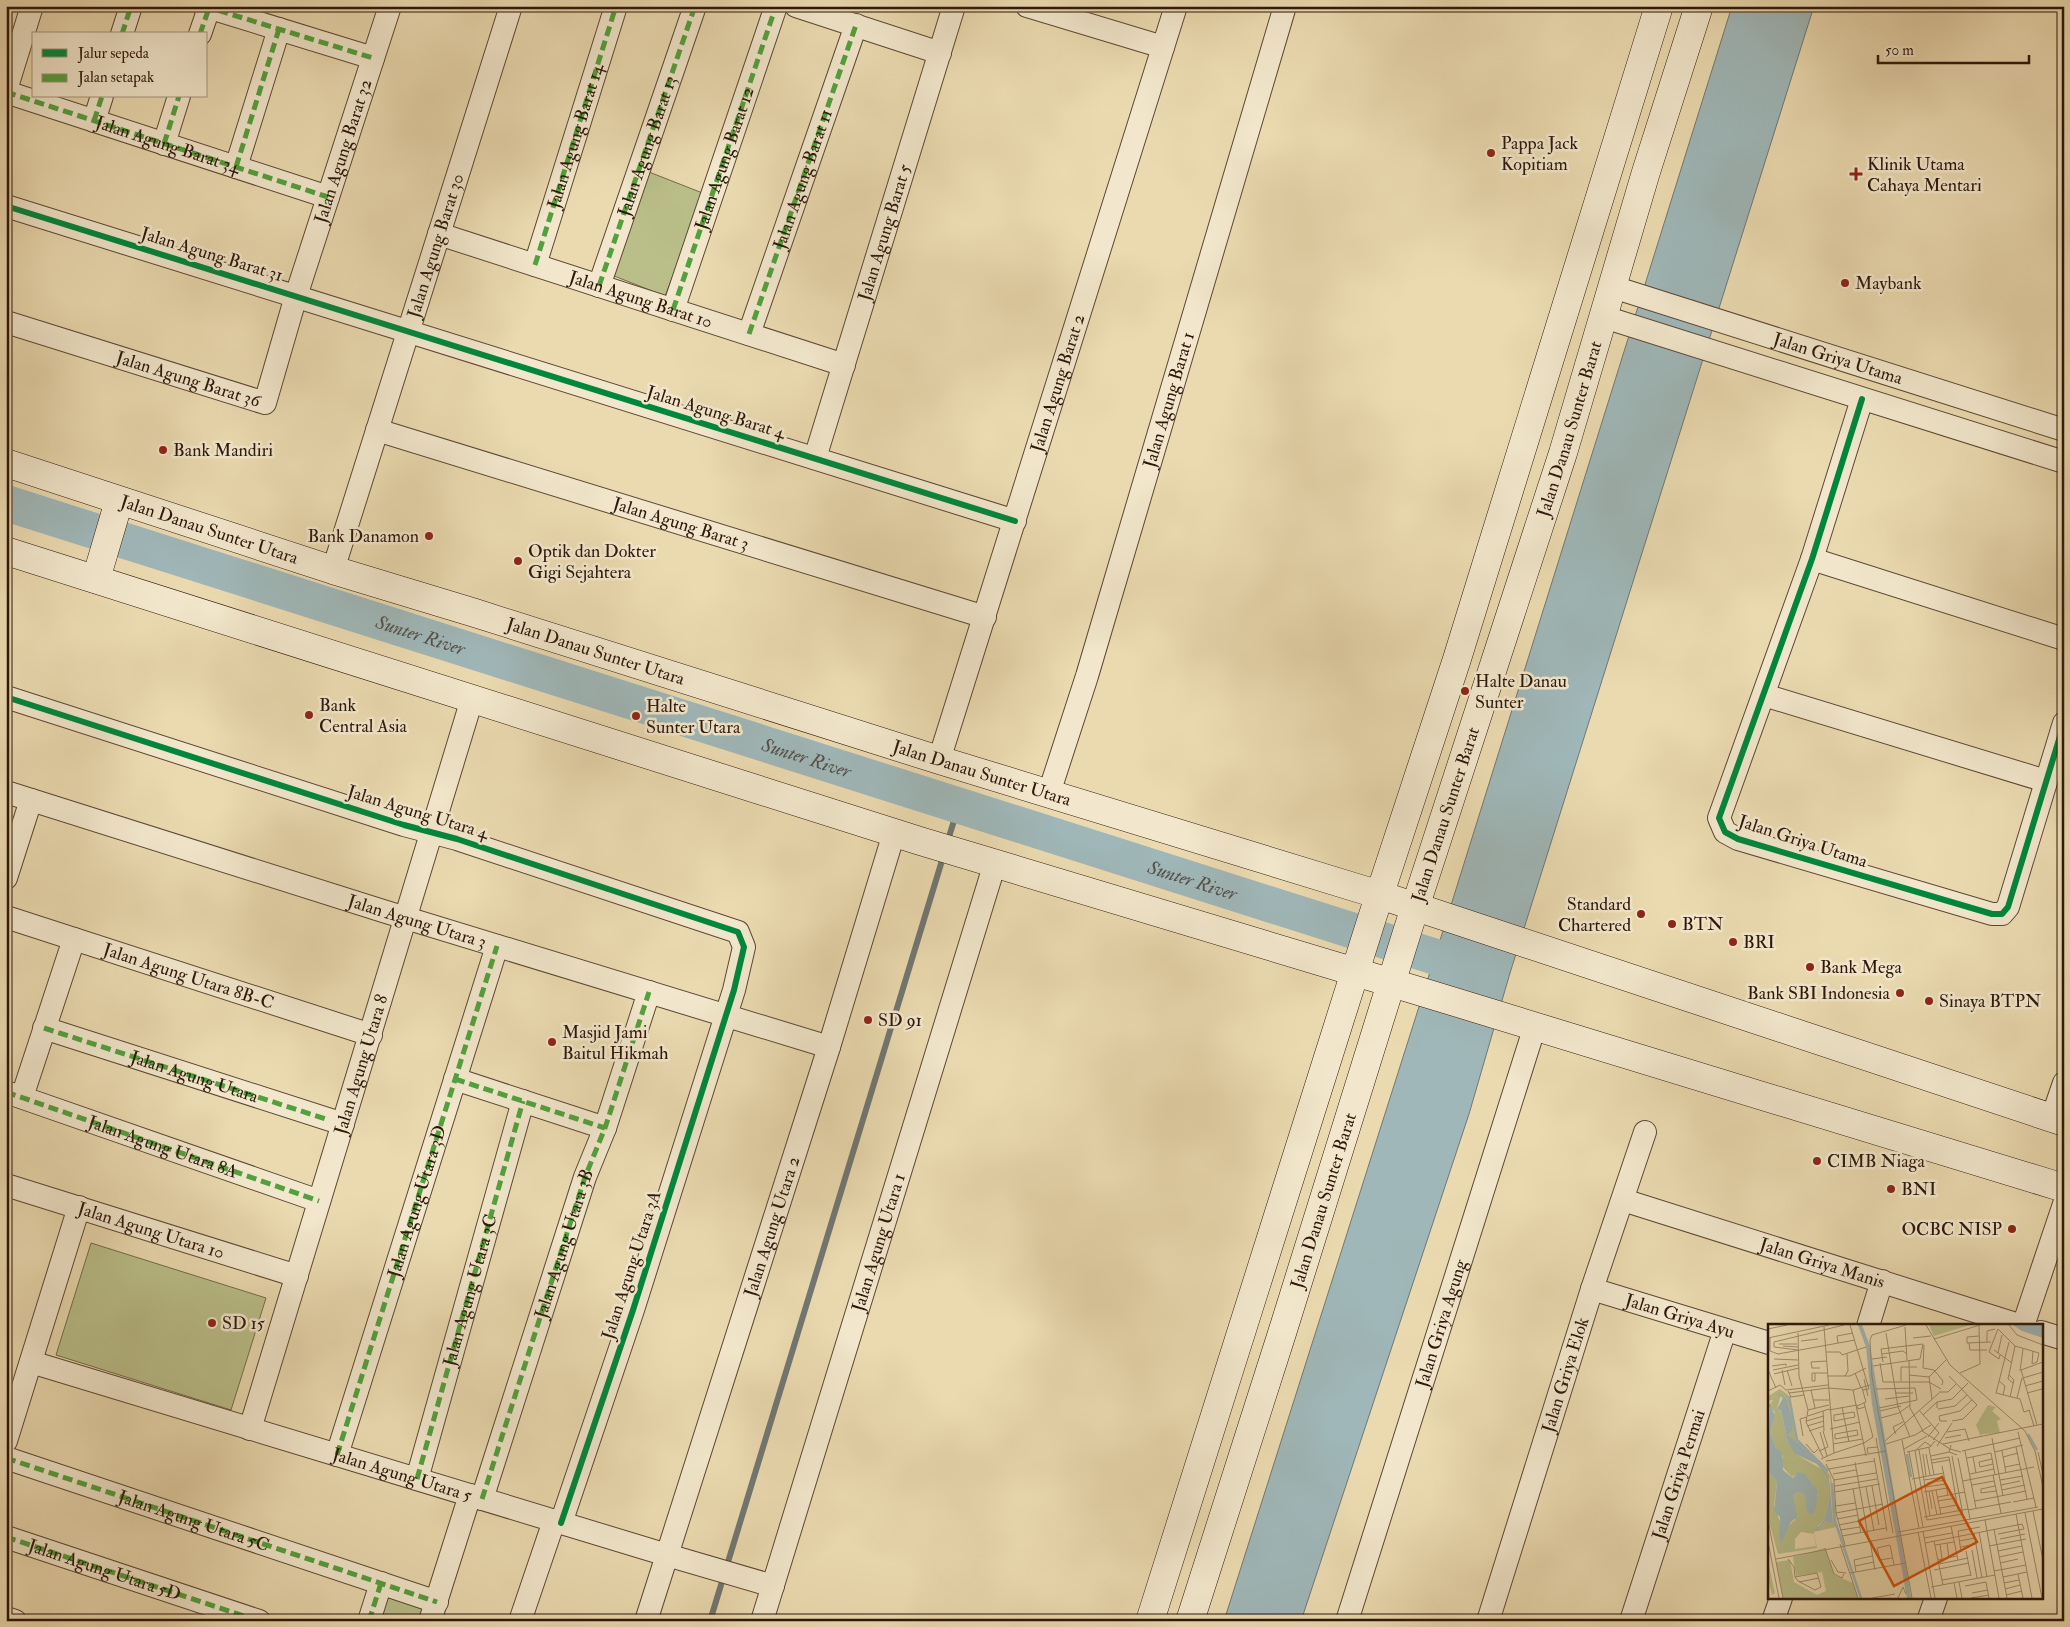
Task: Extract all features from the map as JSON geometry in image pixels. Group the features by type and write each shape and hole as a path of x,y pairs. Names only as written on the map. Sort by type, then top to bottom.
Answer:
{"main road":[{"path":"1150,1621 1376,906 1457,659 1659,6"},
{"name":"Jalan Danau Sunter Barat","path":"1190,1621 1394,975 1421,917 1563,453 1621,290 1646,172 1699,6"},
{"name":"Jalan Danau Sunter Utara","path":"6,463 117,507 475,613 1049,793 1376,906 1421,917"},
{"path":"98,571 117,507"},
{"path":"6,551 98,571 472,699 894,833 984,860 1358,964 1394,975 1422,992 2064,1188"},
{"path":"1421,917 1526,943 2058,1120"},
{"path":"1202,1458 1239,1469"}],"street":[{"path":"6,91 32,6"},
{"path":"123,32 131,6"},
{"name":"Jalan Agung Barat 32","path":"296,296 390,6"},
{"name":"Jalan Agung Barat 30","path":"333,570 511,6"},
{"name":"Jalan Agung Barat 14","path":"535,265 616,6"},
{"name":"Jalan Agung Barat 13","path":"599,286 695,6"},
{"name":"Jalan Agung Barat 12","path":"673,310 776,6"},
{"path":"796,6 940,53"},
{"name":"Jalan Agung Barat 5","path":"815,458 954,6"},
{"path":"1027,6 1163,47"},
{"name":"Jalan Agung Barat 2","path":"946,762 985,616 1176,6"},
{"name":"Jalan Agung Barat 1","path":"1049,793 1086,676 1285,6"},
{"path":"200,32 206,7 373,58"},
{"name":"Jalan Agung Barat 11","path":"749,334 856,25"},
{"path":"236,167 279,29"},
{"name":"Jalan Agung Barat 34","path":"6,91 328,197"},
{"path":"94,121 101,98"},
{"path":"164,144 178,98"},
{"name":"Jalan Agung Barat 31","path":"6,206 408,331"},
{"name":"Jalan Agung Barat 10","path":"439,234 844,365"},
{"name":"Jalan Griya Utama","path":"1621,290 2064,430"},
{"name":"Jalan Agung Barat 36","path":"6,322 265,403 296,296"},
{"name":"Jalan Griya Utama","path":"1611,319 2064,462"},
{"name":"Jalan Agung Barat 4","path":"408,331 1015,520"},
{"name":"Jalan Griya Utama","path":"1862,399 1812,559 1719,818 1725,832 1748,842 1996,915 2005,912 2008,907 2064,723"},
{"name":"Jalan Agung Barat 3","path":"377,430 985,616"},
{"path":"1812,559 2064,639"},
{"path":"1764,695 2046,781"},
{"name":"Jalan Agung Utara 4","path":"6,697 385,819 432,832 738,932 744,947 726,1015"},
{"name":"Jalan Agung Utara 8","path":"250,1429 472,699"},
{"name":"Jalan Agung Utara 3","path":"6,792 406,918 828,1047"},
{"path":"6,878 31,800"},
{"name":"Jalan Agung Utara 2","path":"646,1621 894,833"},
{"name":"Jalan Agung Utara 1","path":"762,1621 925,1084 984,860"},
{"name":"Jalan Agung Utara 8B-C","path":"6,917 371,1035"},
{"path":"14,1094 44,1028 74,939"},
{"name":"Jalan Agung Utara 3D","path":"337,1455 497,946"},
{"name":"Jalan Agung Utara 3B","path":"433,1611 476,1497 585,1177 605,1128 649,992"},
{"name":"Jalan Agung Utara 3A","path":"520,1621 558,1522 633,1310 726,1015"},
{"name":"Jalan Griya Agung","path":"1347,1621 1524,1022"},
{"name":"Jalan Agung Utara","path":"44,1028 343,1124"},
{"path":"454,1079 605,1128"},
{"path":"2058,1120 2064,1083"},
{"name":"Jalan Agung Utara 8A","path":"14,1094 319,1200"},
{"name":"Jalan Agung Utara 3C","path":"417,1479 522,1101"},
{"name":"Jalan Griya Elok","path":"1488,1621 1592,1289 1645,1132"},
{"name":"Jalan Agung Utara 10","path":"6,1185 297,1276"},
{"name":"Jalan Griya Manis","path":"1623,1200 2016,1324"},
{"path":"2023,1324 2064,1204"},
{"path":"6,1441 79,1207"},
{"path":"1869,1324 1882,1281"},
{"name":"Jalan Griya Ayu","path":"1592,1289 1768,1343"},
{"name":"Jalan Griya Permai","path":"1631,1621 1724,1330"},
{"path":"2042,1332 2064,1339"},
{"name":"Jalan Agung Utara 5","path":"31,1362 773,1586"},
{"name":"Jalan Agung Utara 5C","path":"6,1458 381,1583 433,1611"},
{"name":"Jalan Agung Utara 5D","path":"6,1537 259,1621"},
{"path":"369,1621 381,1583"},
{"path":"1773,1621 1779,1600"},
{"path":"1928,1621 1935,1600"},
{"path":"6,1618 15,1621"}],"green space":[{"path":"649,172 705,194 665,296 609,274"},
{"path":"91,1243 266,1298 231,1410 56,1355"},
{"path":"384,1593 428,1607 423,1621 376,1621"}],"water":[{"path":"1732,6 1814,6 1510,973 1469,1114 1301,1621 1224,1621 1437,950"}],"waterway":[{"name":"Sunter River","path":"6,503 1464,966"},
{"path":"947,843 959,805"},
{"path":"710,1621 944,854"}],"marked path":[{"path":"123,32 131,6"},
{"path":"204,6 373,58"},
{"path":"535,265 616,6"},
{"path":"599,286 695,6"},
{"path":"673,310 776,6"},
{"path":"201,32 209,8"},
{"path":"749,334 856,25"},
{"path":"236,167 279,29"},
{"path":"6,92 328,197"},
{"path":"94,121 101,98"},
{"path":"164,144 178,98"},
{"path":"337,1455 497,946"},
{"path":"482,1499 585,1177 605,1128 649,992"},
{"path":"44,1028 329,1120"},
{"path":"455,1079 605,1128"},
{"path":"6,1092 319,1201"},
{"path":"417,1479 523,1101"},
{"path":"6,1458 437,1602"},
{"path":"6,1537 259,1621"},
{"path":"369,1621 381,1583"},
{"path":"6,1618 15,1621"}],"cycle path":[{"path":"6,206 1015,521"},
{"path":"1862,399 1812,559 1719,818 1725,832 1738,839 1992,914 2002,914 2008,907 2064,723"},
{"path":"6,697 404,825 457,839 738,932 744,947 734,990 633,1310 561,1523"}],"place":[{"name":"Pappa Jack Kopitiam","path":"1491,153"},
{"name":"Klinik Utama Cahaya Mentari","path":"1856,174"},
{"name":"Maybank","path":"1845,283"},
{"name":"Bank Mandiri","path":"163,450"},
{"name":"Bank Danamon","path":"429,536"},
{"name":"Optik dan Dokter Gigi Sejahtera","path":"518,561"},
{"name":"Halte Danau Sunter","path":"1465,691"},
{"name":"Bank Central Asia","path":"309,715"},
{"name":"Halte Sunter Utara","path":"636,716"},
{"name":"Standard Chartered","path":"1641,914"},
{"name":"BTN","path":"1672,924"},
{"name":"BRI","path":"1733,942"},
{"name":"Bank Mega","path":"1810,967"},
{"name":"Bank SBI Indonesia","path":"1900,993"},
{"name":"Sinaya BTPN","path":"1929,1001"},
{"name":"SD 91","path":"868,1020"},
{"name":"Masjid Jami Baitul Hikmah","path":"552,1042"},
{"name":"CIMB Niaga","path":"1817,1161"},
{"name":"BNI","path":"1891,1189"},
{"name":"OCBC NISP","path":"2012,1229"},
{"name":"SD 15","path":"212,1323"}]}
